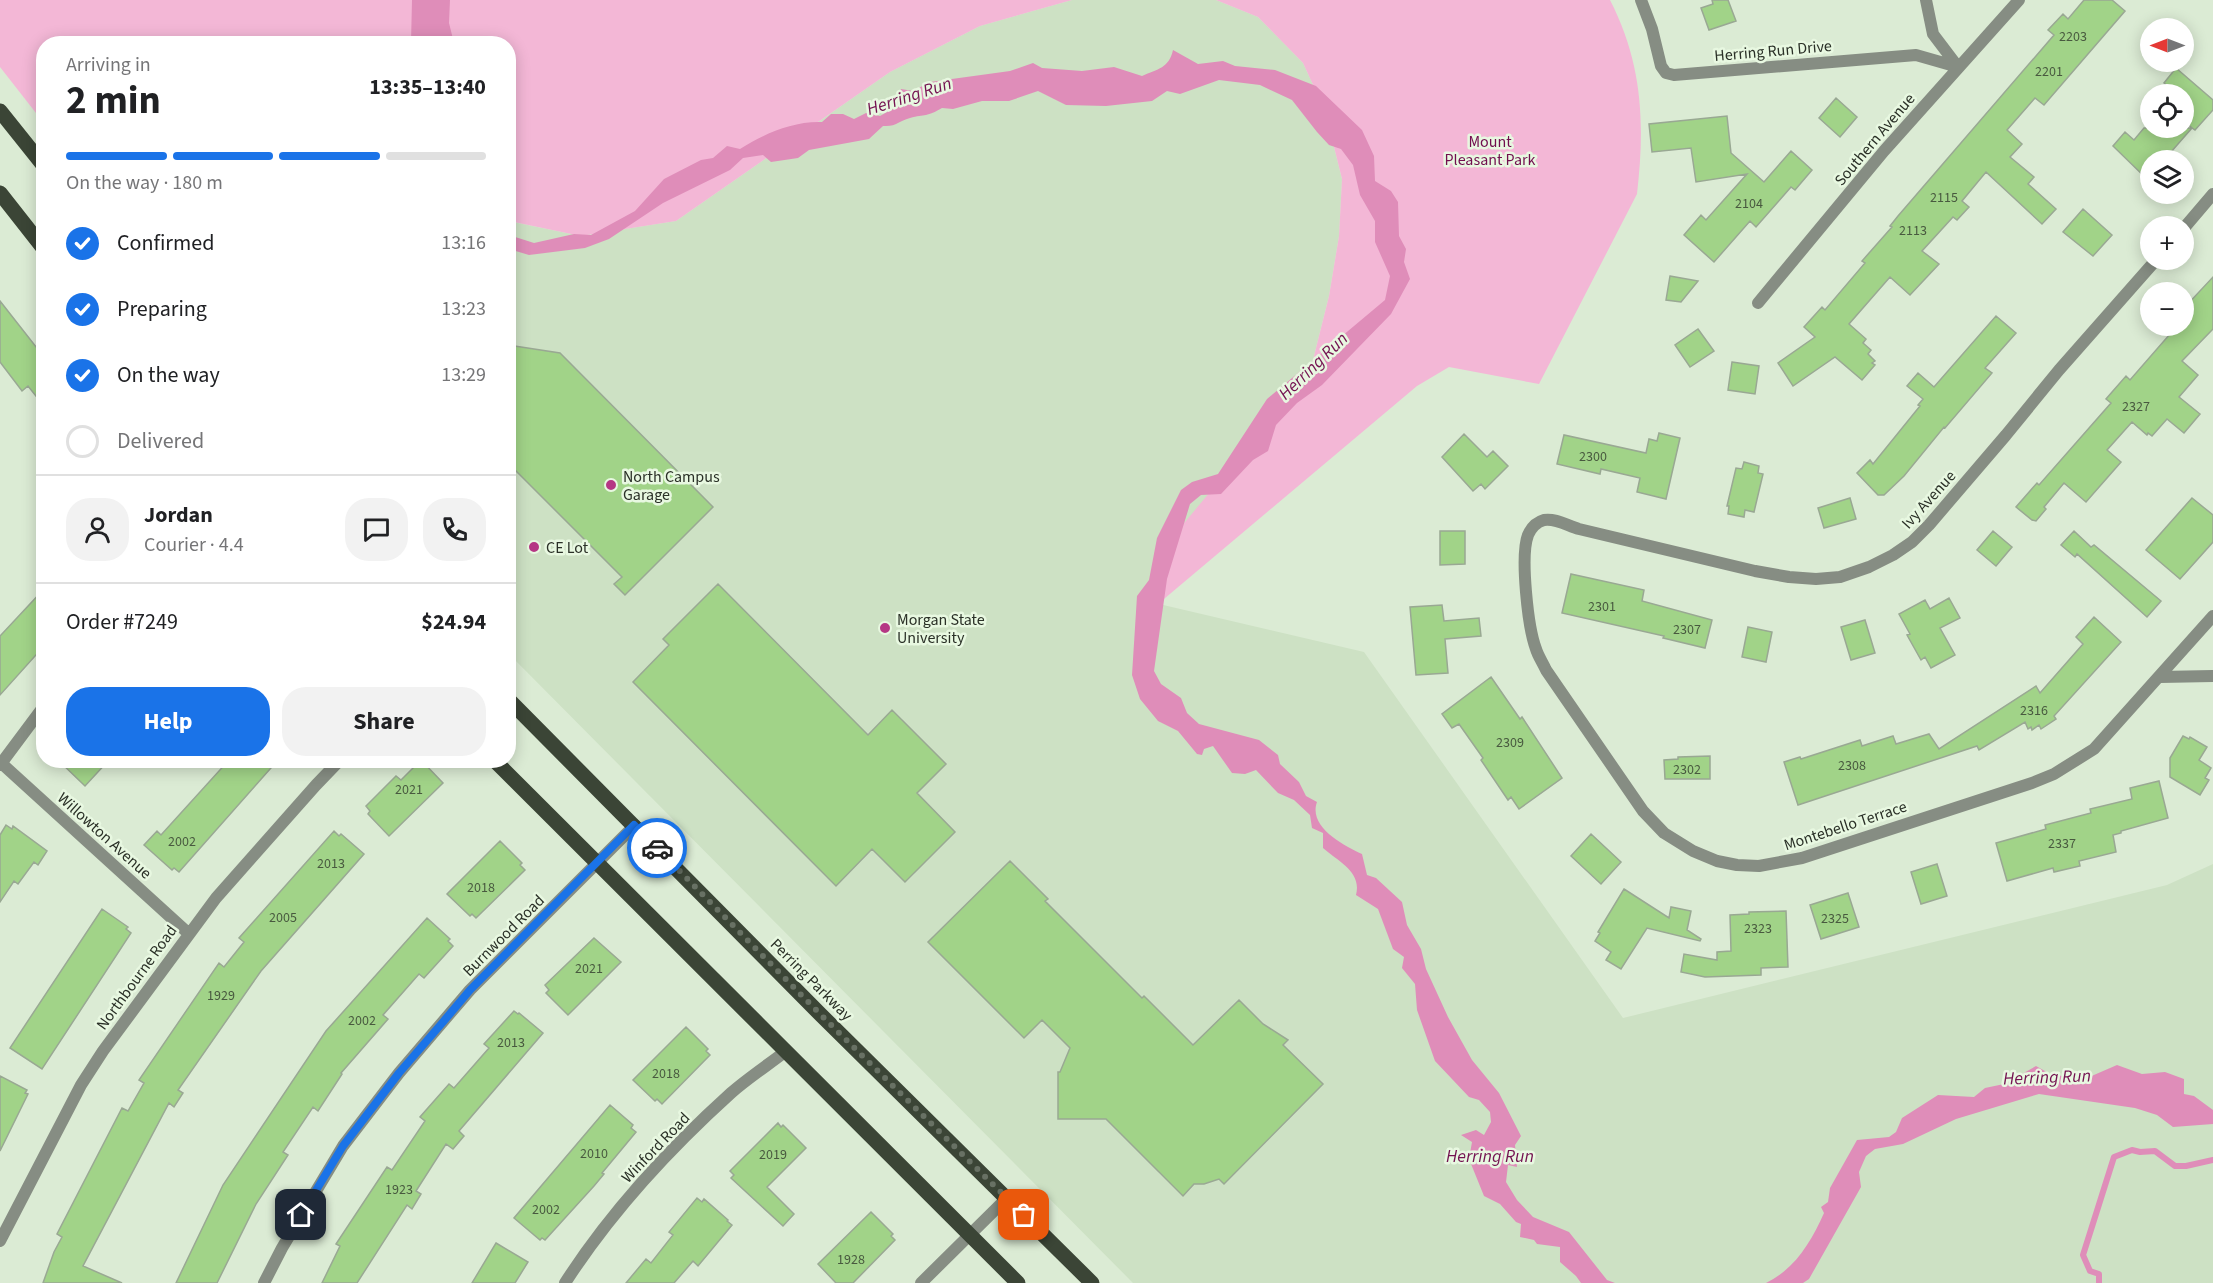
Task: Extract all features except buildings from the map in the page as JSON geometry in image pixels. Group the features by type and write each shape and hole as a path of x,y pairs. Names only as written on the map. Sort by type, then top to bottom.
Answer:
{"main road":[{"path":"0,111 36,156"},
{"path":"0,194 36,239"},
{"name":"Perring Parkway","path":"516,707 1092,1283"},
{"path":"502,768 1018,1283"}],"street":[{"name":"Herring Run Drive","path":"1641,0 1652,29 1661,66 1666,72 1674,75 1916,55 1958,67"},
{"path":"1926,0 1933,34 1958,67"},
{"name":"Southern Avenue","path":"1758,303 1958,67 2019,0"},
{"path":"2194,217 2213,195"},
{"name":"Ivy Avenue","path":"1534,526 1543,520 1554,520 1590,532 1789,577 1816,579 1840,577 1869,567 1912,542 1929,525 2059,370 2147,270"},
{"name":"Montebello Terrace","path":"1534,526 1527,536 1525,578 1527,604 1536,650 1546,670 1643,811 1664,833 1693,851 1717,861 1737,865 1759,866 1802,858 2054,774 2094,749 2213,616"},
{"path":"2160,677 2213,676"},
{"path":"1,763 36,717"},
{"name":"Willowton Avenue","path":"1,763 188,933"},
{"name":"Northbourne Road","path":"0,1241 81,1085 102,1051 188,933 248,860 333,768"},
{"name":"Burnwood Road","path":"264,1283 282,1248 343,1146 399,1073 470,990 634,825"},
{"name":"Winford Road","path":"565,1283 624,1204 663,1161 732,1092 786,1051"},
{"path":"921,1283 1007,1198"}],"shaded area":[{"name":"Morgan State University","path":"1072,0 1216,0 1258,17 1303,63 1325,111 1342,179 1339,236 1329,296 1310,372 1159,604 1364,652 1623,1018 2167,885 2213,864 2213,1283 1133,1283 516,661 516,223 581,236 676,221 890,72 980,26"}],"green space":[{"path":"0,0 1072,0 980,26 890,72 676,221 581,236 516,222 516,36 36,36 36,113 0,67"},
{"name":"Mount Pleasant Park","path":"1216,0 1610,0 1629,48 1639,95 1641,144 1637,194 1539,384 1449,367 1417,386 1158,604 1165,546 1310,372 1329,296 1339,236 1342,179 1325,111 1303,63 1258,17"}],"water":[{"path":"412,0 450,0 449,23 452,36 411,36"},
{"name":"Herring Run","path":"1173,50 1198,64 1223,61 1235,66 1275,70 1316,86 1362,130 1374,156 1375,181 1391,191 1398,202 1399,236 1406,249 1404,262 1410,279 1391,314 1322,385 1297,403 1276,425 1268,451 1253,460 1221,494 1201,495 1190,504 1167,579 1154,671 1161,684 1181,698 1187,713 1199,724 1259,740 1278,755 1280,764 1299,782 1306,796 1317,802 1316,811 1322,827 1337,840 1362,854 1367,875 1376,878 1402,902 1407,925 1421,949 1426,969 1448,1017 1472,1060 1499,1093 1521,1136 1515,1145 1517,1167 1508,1165 1506,1182 1517,1200 1533,1217 1569,1232 1607,1280 1615,1283 1581,1283 1560,1262 1560,1247 1537,1244 1534,1240 1520,1237 1521,1224 1516,1222 1500,1204 1484,1196 1469,1159 1472,1142 1461,1135 1476,1130 1484,1135 1491,1122 1490,1112 1479,1100 1469,1097 1435,1061 1417,1010 1415,984 1402,968 1404,957 1393,949 1378,909 1356,895 1356,880 1348,868 1323,848 1323,833 1312,828 1310,815 1294,800 1278,793 1256,770 1245,774 1232,773 1213,746 1204,749 1202,755 1197,754 1178,731 1158,721 1140,699 1132,675 1137,596 1149,580 1157,538 1181,490 1192,482 1218,474 1267,399 1385,300 1390,276 1375,242 1375,221 1360,195 1353,165 1341,149 1329,145 1292,100 1260,85 1219,80 1180,94 1167,91 1152,101 1106,106 1066,105 1038,91 1009,101 982,101 953,109 942,108 895,125 883,126 869,139 809,150 798,158 771,162 763,155 743,158 730,170 663,203 609,239 585,248 529,255 516,251 516,237 534,243 574,234 591,235 635,211 664,179 701,160 713,158 727,146 740,149 759,138 789,126 822,122 831,114 843,114 854,119 866,113 880,116 896,107 901,89 913,91 930,82 1010,71 1033,63 1042,68 1082,71 1114,67 1142,76 1166,64"},
{"name":"Herring Run","path":"2117,1065 2142,1074 2165,1072 2184,1079 2184,1094 2194,1096 2213,1110 2213,1124 2173,1127 2157,1115 2135,1108 2039,1094 1956,1119 1903,1144 1875,1149 1866,1156 1859,1172 1861,1187 1809,1279 1803,1283 1766,1283 1794,1262 1808,1244 1824,1213 1821,1207 1828,1202 1830,1188 1857,1140 1889,1137 1896,1132 1902,1118 1938,1095 1974,1097 1985,1088 2004,1084 2036,1066 2052,1075 2087,1078"}],"waterway":[{"path":"2099,1283 2099,1274 2090,1271 2083,1255 2114,1157 2132,1150 2155,1151 2175,1166 2213,1160"}],"way so far":[{"path":"657,848 821,1015 1024,1215"}],"place":[{"name":"North Campus Garage","path":"611,485"},
{"name":"CE Lot","path":"534,547"},
{"name":"Morgan State University","path":"885,628"}],"route":[{"path":"301,1215 343,1146 399,1073 470,990 506,957 634,825 657,848"}]}
